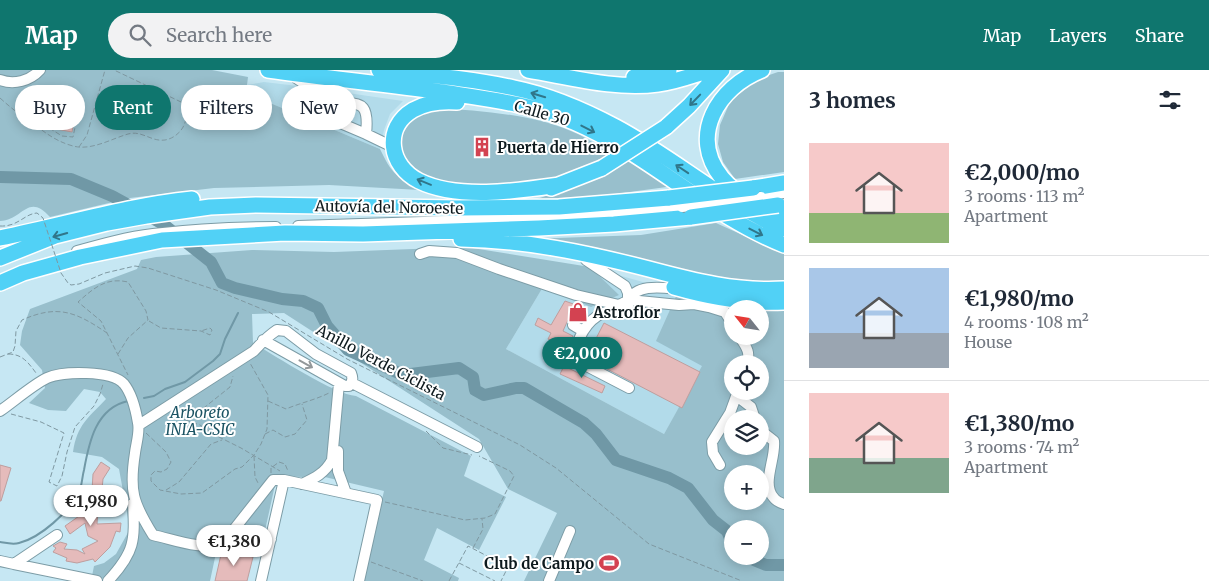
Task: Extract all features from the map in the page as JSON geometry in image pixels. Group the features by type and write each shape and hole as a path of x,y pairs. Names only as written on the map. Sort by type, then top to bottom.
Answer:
{"highway":[{"name":"Calle 30","path":"268,70 526,106 576,123 610,140 732,220 784,245"},
{"name":"Calle 30","path":"379,70 515,88 568,104 617,127 735,204 784,230"},
{"path":"528,70 622,85 659,84 710,70"},
{"path":"569,70 635,76 650,75 669,70"},
{"path":"374,206 416,200 510,198 538,193 559,185 602,168 666,127 689,106 722,70"},
{"path":"738,70 717,95 708,113 702,134 705,158 716,177 730,191 754,207 784,221"},
{"path":"762,70 743,79 722,98 714,110 710,122 708,147 715,166 722,177 734,189 756,204 783,205"},
{"path":"526,106 442,101 427,104 405,117 396,131 393,146 394,154 401,167 412,177 429,185 473,192 495,192 559,185"},
{"name":"Autovía del Noroeste","path":"0,283 42,276 111,250 159,249 253,234 333,234 614,224 681,207 757,192 784,183"},
{"name":"Autovía del Noroeste","path":"1,257 106,218 256,200 351,206 458,208 783,205"},
{"path":"0,238 106,218"},
{"path":"253,234 281,244 476,239 543,246 717,286 760,290 784,289"},
{"path":"446,240 504,244 586,260 680,289 739,300 784,302"},
{"path":"649,269 742,283 784,282"}],"lane":[{"path":"0,80 6,82 22,81 41,73"},
{"path":"286,73 302,82 319,85 325,95 340,101 360,104 364,108 368,120 366,134"},
{"path":"356,130 393,146"},
{"path":"757,192 783,205"},
{"path":"253,234 636,212 681,207"},
{"path":"420,254 429,251 457,253 576,295 619,305 628,300 635,292 642,289 680,289"},
{"path":"586,260 625,286 628,293 628,306 620,310 611,310 594,318 583,331 577,342 574,354 577,361 630,388"},
{"path":"628,300 679,305 694,304 724,312"},
{"path":"573,325 583,331"},
{"path":"139,425 243,361 263,340 277,330 286,331 316,354 351,373 353,378 344,385 332,460 319,476 302,484"},
{"path":"263,340 344,385 477,447"},
{"path":"4,412 47,378 69,373 100,375 115,378 123,384 130,397 139,425 132,472 134,523 131,550"},
{"path":"344,385 337,462 340,481 346,493"},
{"path":"720,465 712,453 712,442 730,413 735,400"},
{"path":"742,400 751,407 752,410"},
{"path":"769,437 774,441 775,451 768,476 768,486 774,498 784,504"},
{"path":"261,581 283,476"},
{"path":"108,581 118,571 137,542 153,535 200,546 214,546 224,542 273,480 283,476 302,484 377,500 359,581"},
{"path":"133,497 153,535"},
{"path":"549,581 570,531"},
{"path":"14,564 56,535"},
{"path":"228,537 271,539"},
{"path":"0,561 98,581"}],"path":[{"path":"80,147 87,135 105,70"},
{"path":"0,98 14,111 46,134 75,147 109,142 130,134 140,133 155,140 165,140 174,137 183,128 187,116 181,102 114,70"},
{"path":"52,130 62,136 73,137 74,130"},
{"name":"Anillo Verde Ciclista","path":"0,226 11,225 32,213 36,213 43,218 61,273 71,285 79,284 105,273 142,266 216,290 269,312 347,359 520,445 556,468 631,531 650,544 742,581"},
{"path":"128,376 101,321 78,302 98,285 118,280 128,282 146,311 148,320 161,328 201,331"},
{"path":"0,357 13,352 16,346 16,331 22,320 46,311 72,314 88,320 108,334"},
{"path":"118,354 128,338 148,320"},
{"path":"7,354 17,354 28,362 37,374 40,383"},
{"path":"139,425 166,452 171,462 167,469 161,472 156,471 151,475 151,481 160,490 181,494 202,493 235,469 242,467 254,455 265,435 269,416 268,395 243,361 230,387 205,407 184,420"},
{"path":"4,412 41,422 64,433 49,482 57,486 62,476 75,427 94,406 100,394 103,384 100,375"},
{"path":"268,401 286,409 313,400 344,385"},
{"path":"265,435 273,430 286,437 295,434 307,420 301,403"},
{"path":"161,410 200,426 230,442 254,455 283,476"},
{"path":"377,500 465,520 495,514 514,476 510,471 479,456 444,448 426,431"},
{"path":"166,490 179,482 211,444 223,439"},
{"path":"473,548 483,529 482,518"},
{"path":"449,581 468,546 508,567 501,581"},
{"path":"364,559 423,581"},
{"path":"459,562 495,581"}],"shaded area":[{"path":"264,82 289,85 282,85 282,108 272,104 272,85 247,85"},
{"path":"356,94 403,101 390,114 380,149 335,130 356,130"},
{"path":"590,267 678,292 703,366 664,434 506,349 543,287 618,295"}],"green space":[{"path":"0,70 212,70 248,77 247,85 181,85 181,130 272,130 272,104 282,108 282,130 335,130 380,149 391,169 399,177 419,187 420,190 329,185 214,188 130,198 50,217 42,210 31,207 8,220 0,221"},
{"path":"778,72 784,72 784,172 735,179 723,162 718,144 720,125 730,102 755,80"},
{"path":"436,108 491,112 546,122 580,135 613,154 598,163 550,181 477,187 429,180 402,162 399,136 418,112"},
{"path":"632,159 674,186 600,196 537,199 600,177"},
{"path":"716,223 784,252 784,280 736,283 658,263 529,239 641,235"},
{"name":"Arboreto INIA-CSIC","path":"466,247 590,267 619,295 591,307 543,287 506,349 664,434 702,366 656,341 678,292 755,300 724,300 724,345 769,345 769,301 784,303 784,581 524,581 557,513 508,489 479,439 284,313 252,314 253,343 320,382 346,394 356,396 471,456 464,476 506,497 479,550 437,528 424,560 459,578 458,581 363,581 384,491 312,473 303,477 277,476 264,535 219,539 210,581 118,581 92,576 94,566 104,563 116,554 130,529 119,469 102,457 73,452 80,428 106,399 100,392 84,389 66,411 48,410 29,403 45,388 42,370 20,345 22,331 30,309 137,269 141,260 156,257 252,250 334,252"}],"building":[{"path":"565,301 587,309 582,317 573,312 567,322 563,331 573,336 566,348 548,339 551,333 535,325 538,318 551,325"},
{"path":"604,323 700,372 682,408 586,358"},
{"path":"564,366 605,386 602,393 560,374"},
{"path":"101,462 110,468 103,479 102,489 99,489 97,524 121,523 120,532 116,531 110,547 95,562 93,559 77,563 66,561 67,558 53,552 56,548 53,546 60,542 67,544 64,549 77,550 85,554 82,549 98,541 88,536 85,523 70,534 65,526 82,514 90,524 93,474"},
{"path":"0,465 11,468 1,501 0,501"},
{"path":"222,550 253,557 247,581 215,581"}],"waterway":[{"path":"0,177 71,179 112,196 163,224 211,262 222,283 282,299 303,301 318,308 327,326 348,350 403,375 459,368 473,377 475,390 484,395 524,388 584,423 596,434 616,460 669,478 688,488 713,520 724,529"},
{"path":"247,294 251,290"},
{"path":"144,398 154,396 165,389 185,382 213,361 220,354 238,313"},
{"path":"0,542 14,544 27,540 45,530 61,516 80,490 88,448 101,419 108,411 128,401"},
{"path":"769,565 784,565"}],"place":[{"name":"Puerta de Hierro","path":"482,147"},
{"name":"Astroflor","path":"578,312"},
{"name":"Club de Campo","path":"609,563"}]}
